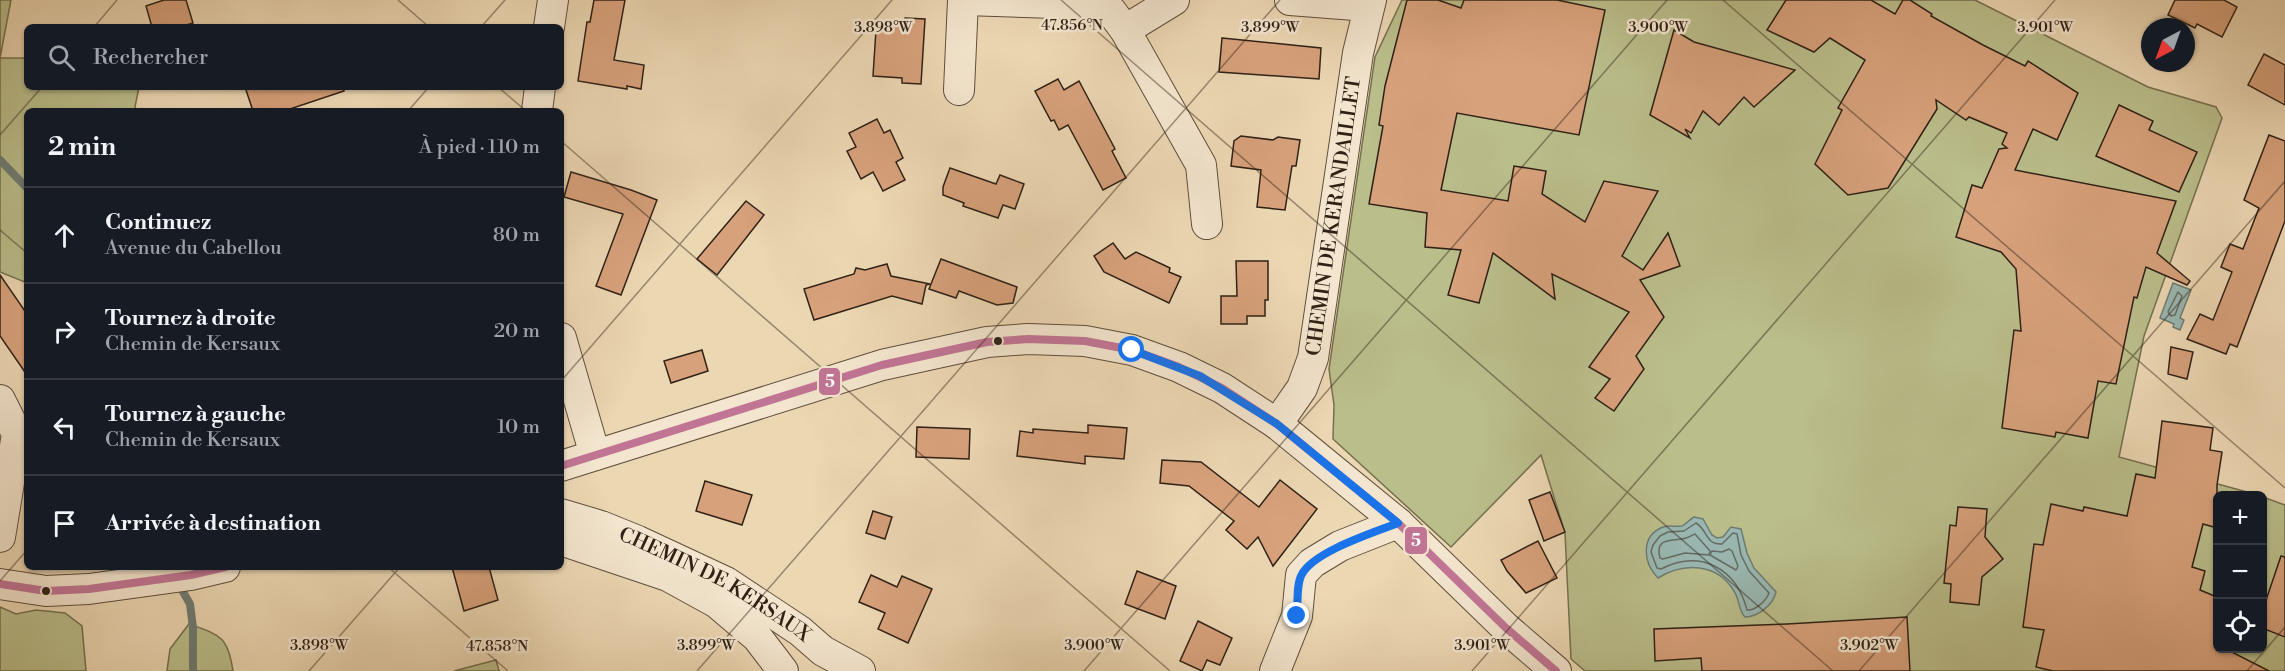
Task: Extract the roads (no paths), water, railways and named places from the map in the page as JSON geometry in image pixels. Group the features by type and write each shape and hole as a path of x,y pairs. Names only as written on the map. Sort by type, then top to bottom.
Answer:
{"street":[{"path":"549,24 553,0"},
{"path":"959,90 964,0 1085,4 1111,11 1125,30 1201,165 1207,224"},
{"path":"1125,30 1174,0"},
{"path":"1290,0 1369,3"},
{"name":"CHEMIN DE KERANDAILLET","path":"1277,424 1302,388 1313,358 1358,53 1369,3"},
{"path":"537,108 540,90"},
{"path":"564,465 882,365 987,342 1028,339 1085,341 1132,350 1200,376 1277,424 1398,523 1506,627 1556,671"},
{"path":"564,348 595,455"},
{"path":"0,400 17,434 0,537"},
{"name":"CHEMIN DE KERSAUX","path":"564,515 601,526 638,541 726,582 800,631 823,651 860,671"},
{"path":"1275,671 1297,616 1301,575 1312,562 1340,546 1398,523"},
{"path":"564,541 668,576 717,603 757,638 783,671"},
{"path":"0,584 46,591 89,589 212,570"}],"water":[{"path":"2173,283 2191,290 2180,318 2184,320 2180,330 2173,327 2174,324 2160,318"},
{"path":"1694,517 1703,519 1712,535 1717,538 1723,537 1731,527 1741,529 1747,553 1754,568 1776,592 1772,601 1764,609 1755,615 1745,617 1734,591 1719,575 1709,570 1678,569 1658,578 1653,572 1646,550 1650,537 1663,527 1682,526"}],"waterway":[{"path":"0,160 24,185"},
{"path":"178,583 190,604 193,628 193,671"}]}
